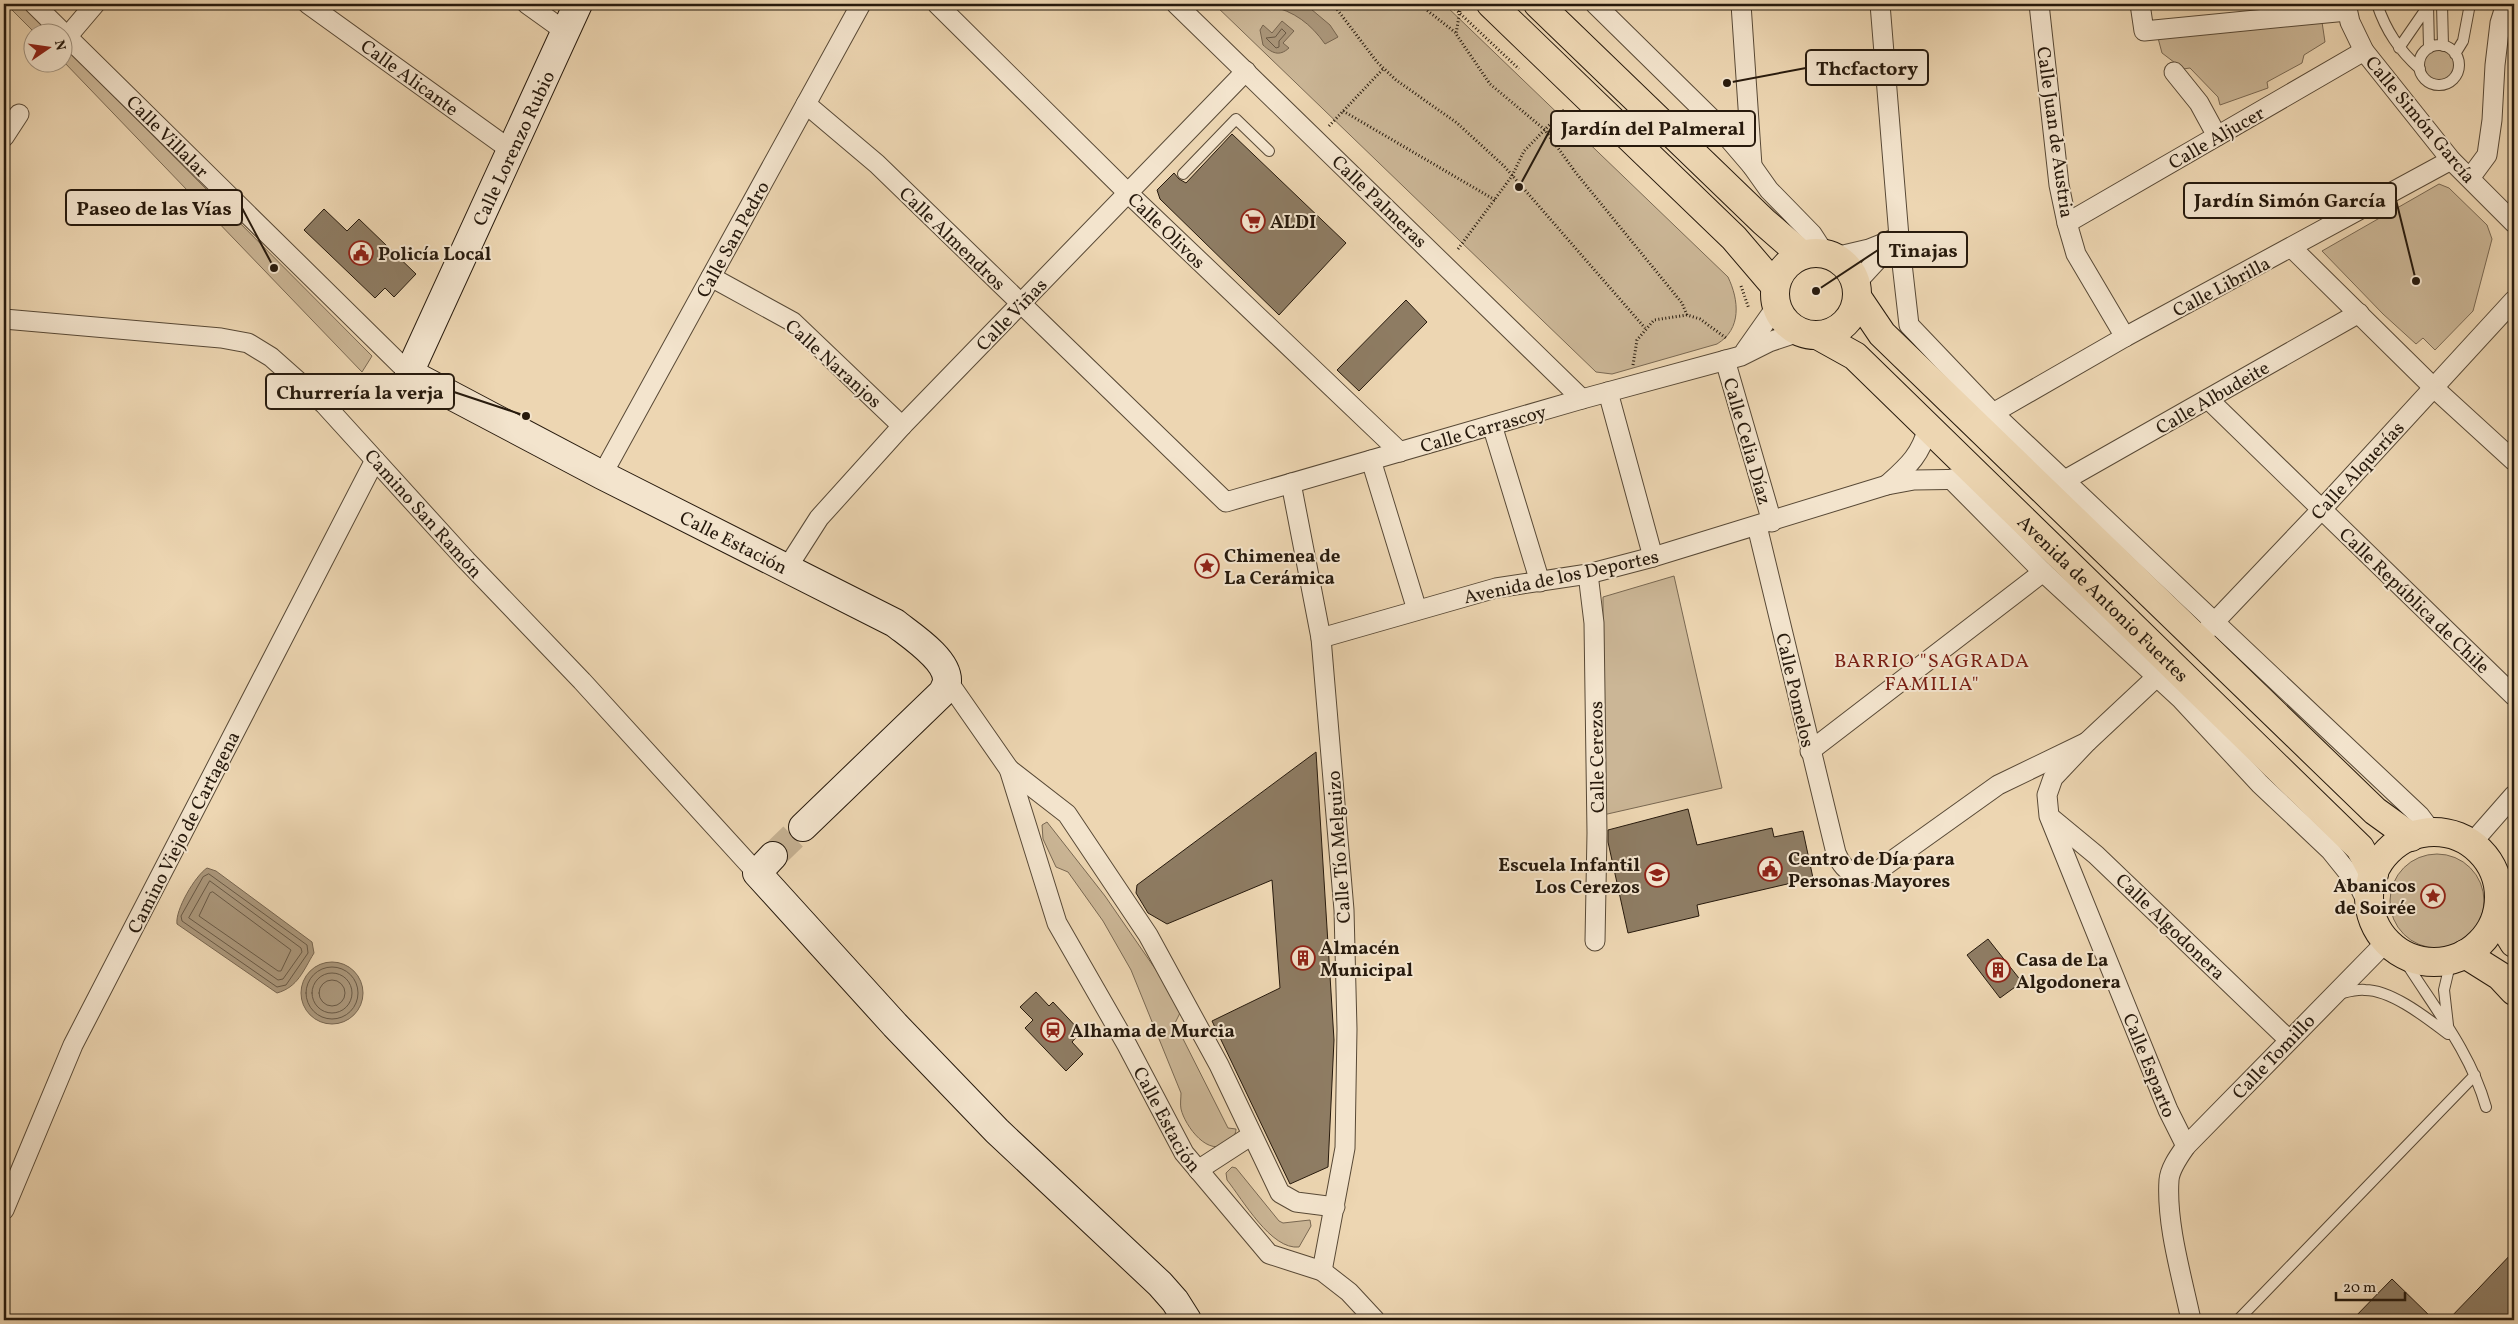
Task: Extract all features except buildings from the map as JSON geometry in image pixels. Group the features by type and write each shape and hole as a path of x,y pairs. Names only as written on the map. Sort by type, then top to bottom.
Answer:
{"main road":[{"name":"Calle Lorenzo Rubio","path":"409,373 578,4"},
{"path":"1492,4 1734,238 1775,296 1789,326 1809,334 1840,328 1855,309 1856,290 1848,268 1821,255 1764,222 1538,4"},
{"path":"1775,296 1784,267 1821,255"},
{"name":"Avenida de Antonio Fuertes","path":"1856,290 1882,334 2206,630 2375,811 2421,834"},
{"name":"Avenida de Antonio Fuertes","path":"1809,334 1855,356 1982,479 2164,670 2360,848 2374,874"},
{"name":"Calle Estación","path":"409,373 602,475 895,623 930,651 942,666 947,680"},
{"path":"803,827 928,707 942,692 947,680"},
{"path":"2514,943 2503,898 2487,860 2471,844 2453,834 2421,834 2388,852 2374,874 2370,900 2372,913 2394,947 2420,960 2458,957 2500,976 2514,991"},
{"path":"765,864 902,1032 997,1131 1160,1284 1176,1302 1186,1320"},
{"path":"2458,957 2484,938 2503,898"}],"street":[{"name":"Calle Villalar","path":"34,4 52,22"},
{"path":"72,31 95,4"},
{"name":"Calle Alicante","path":"308,4 512,151"},
{"path":"527,4 566,32"},
{"name":"Calle San Pedro","path":"602,475 861,4"},
{"name":"Calle Olivos","path":"937,4 1129,194 1400,452"},
{"name":"Calle Palmeras","path":"1176,4 1317,139 1582,399"},
{"path":"1595,4 1710,117 1752,166 1769,190 1812,234 1821,255 1868,249 1899,236"},
{"path":"1741,4 1752,166"},
{"path":"1856,290 1899,236 1880,4"},
{"name":"Calle Juan de Austria","path":"2039,4 2059,185 2067,223 2076,254 2125,337"},
{"path":"2140,4 2144,30 2347,7"},
{"path":"2470,178 2487,156 2492,120 2494,65 2500,23 2506,4"},
{"name":"Calle Simón García","path":"2347,7 2350,22 2364,51 2451,160 2514,223"},
{"name":"Calle Villalar","path":"72,42 409,373"},
{"name":"Calle Aljucer","path":"2067,223 2364,51"},
{"name":"Calle Viñas","path":"787,568 819,518 902,426 1129,194 1246,71"},
{"path":"2174,72 2199,103 2217,136"},
{"name":"Calle Almendros","path":"806,104 877,164 1226,502"},
{"path":"4,137 19,114"},
{"name":"Calle Librilla","path":"1993,413 2125,337 2451,160"},
{"name":"Avenida de Antonio Fuertes","path":"1899,236 1909,325 1993,413 2065,480 2206,630"},
{"path":"2292,248 2433,387 2514,462"},
{"name":"Calle Naranjos","path":"711,277 793,322 902,426"},
{"path":"1733,358 1761,330 1775,296"},
{"name":"Calle Alquerías","path":"2206,630 2322,509 2514,300"},
{"name":"Calle Albudeite","path":"2065,480 2359,313"},
{"name":"Camino San Ramón","path":"4,319 221,338 248,343 271,356 325,405 375,460 765,864"},
{"name":"Calle Carrascoy","path":"1226,502 1582,399 1733,358 1769,342 1809,334"},
{"name":"Calle Celia Díaz","path":"1733,358 1764,524"},
{"path":"1608,392 1653,557"},
{"name":"Calle República de Chile","path":"2208,399 2514,696"},
{"path":"1492,425 1540,582"},
{"path":"1887,485 1913,460 1923,445 1928,427"},
{"name":"Camino Viejo de Cartagena","path":"4,1210 73,1046 375,460"},
{"path":"1371,460 1417,610"},
{"name":"Avenida de Antonio Fuertes","path":"1951,479 2043,572 2164,670 2180,699 2260,784 2330,850 2359,886 2372,913"},
{"name":"Avenida de los Deportes","path":"1321,638 1496,588 1588,574 1653,557 1887,485 1914,480 1982,479"},
{"name":"Calle Tío Melguizo","path":"1291,483 1321,638 1345,920 1347,1029 1345,1148 1322,1271"},
{"name":"Calle Pomelos","path":"1764,524 1810,750 1836,853 1840,863 1851,873 1867,874 1879,870 1998,785 2087,742"},
{"path":"1810,750 2043,572"},
{"name":"Calle Cerezos","path":"1588,574 1594,623 1597,833 1595,941"},
{"path":"2049,816 2047,795 2053,778 2087,742 2164,670"},
{"name":"Calle Estación","path":"947,680 1009,769 1067,814 1138,921 1219,1065 1280,1193 1296,1202 1335,1207"},
{"name":"Calle Estación","path":"1009,769 1057,923 1127,1045 1184,1153 1270,1254 1322,1271 1349,1292 1375,1320"},
{"path":"2471,844 2514,795"},
{"name":"Calle Algodonera","path":"2049,816 2096,854 2289,1040"},
{"name":"Calle Esparto","path":"2049,816 2168,1110 2186,1146"},
{"name":"Calle Tomillo","path":"2191,1320 2172,1220 2169,1179 2175,1162 2186,1146 2334,994 2394,947"},
{"path":"1198,1170 1252,1134"}],"lane":[{"path":"2377,4 2388,31 2399,48 2431,83 2443,84 2449,82 2454,78 2459,67 2455,54 2443,46 2429,48 2422,56 2420,69"},
{"path":"2442,4 2443,46"},
{"path":"2455,54 2463,41 2470,4"},
{"path":"2399,48 2428,5"},
{"path":"2428,5 2429,48"},
{"path":"1183,174 1236,119 1270,151"},
{"path":"2394,947 2459,1043 2475,1075 2486,1107"},
{"path":"2448,1028 2444,990 2458,957"},
{"path":"2334,994 2366,990 2397,999 2427,1018 2459,1043"},
{"path":"2238,1320 2475,1075"}],"path":[{"path":"1333,4 1384,68 1396,80 1457,123 1512,176 1644,328"},
{"path":"1419,4 1456,34 1490,84 1545,130 1576,173 1682,303 1687,315"},
{"path":"1456,34 1461,4"},
{"path":"1317,139 1384,68"},
{"path":"1446,266 1512,176 1524,151 1582,92"},
{"path":"1343,112 1495,200"},
{"path":"1740,284 1761,330"},
{"path":"1632,386 1633,357 1637,340 1644,328 1654,320 1687,315 1700,320 1724,335 1733,358"}],"shaded area":[{"path":"6,4 23,4 41,22 24,22"},
{"path":"1214,4 1444,4 1728,277 1736,304 1736,314 1731,330 1717,344 1612,374 1596,372"},
{"path":"2322,22 2325,42 2304,55 2302,63 2267,82 2268,88 2220,105 2218,97 2190,68 2183,69 2162,53 2158,38"},
{"path":"2439,48 2451,53 2456,65 2451,77 2439,82 2427,77 2422,65 2427,53"},
{"path":"72,54 372,356 362,372 72,70"},
{"path":"2439,184 2449,188 2487,225 2492,239 2473,311 2435,350 2423,338 2416,344 2383,314 2322,251"},
{"path":"1674,576 1722,788 1603,815 1603,597"},
{"path":"1047,822 1105,896 1165,983 1181,1011 1175,1023 1228,1128 1236,1129 1232,1138 1221,1146 1206,1144 1187,1124 1181,1109 1181,1093 1131,970 1103,921 1068,872 1056,867 1043,839 1042,825"},
{"path":"2437,854 2455,858 2470,868 2480,883 2484,901 2480,919 2470,934 2455,944 2437,948 2419,944 2404,934 2394,919 2390,901 2394,883 2404,868 2419,858"},
{"path":"1232,1167 1236,1168 1279,1221 1283,1223 1310,1220 1311,1226 1299,1247 1289,1246 1278,1241 1258,1222 1227,1180 1226,1173"}],"water":[{"path":"1271,4 1305,4 1330,25 1338,37 1325,44 1314,30 1301,19 1287,11 1270,6"},
{"path":"1282,21 1294,31 1283,43 1289,48 1276,53 1263,45 1260,30 1263,25 1272,33"},
{"path":"207,868 216,871 312,942 314,953 299,978 290,987 277,993 177,924 182,902 197,878"},
{"path":"326,962 338,962 354,971 361,981 363,993 361,1005 354,1015 338,1024 326,1024 315,1019 306,1010 301,999 301,987 306,976 315,967"}],"tunnel":[{"path":"773,856 803,827"}],"place":[{"name":"Thcfactory","path":"1727,83"},
{"name":"Jardín del Palmeral","path":"1519,187"},
{"name":"ALDI","path":"1253,221"},
{"name":"Policía Local","path":"361,253"},
{"name":"Paseo de las Vías","path":"274,268"},
{"name":"Jardín Simón García","path":"2416,281"},
{"name":"Tinajas","path":"1816,291"},
{"name":"Churrería la verja","path":"526,416"},
{"name":"Chimenea de La Cerámica","path":"1207,566"},
{"name":"Centro de Día para Personas Mayores","path":"1770,869"},
{"name":"Escuela Infantil Los Cerezos","path":"1657,875"},
{"name":"Abanicos de Soirée","path":"2433,896"},
{"name":"Almacén Municipal","path":"1303,958"},
{"name":"Casa de La Algodonera","path":"1998,970"},
{"name":"Alhama de Murcia","path":"1053,1030"}],"district":[{"name":"BARRIO \"SAGRADA FAMILIA\"","path":"1932,672"}]}
